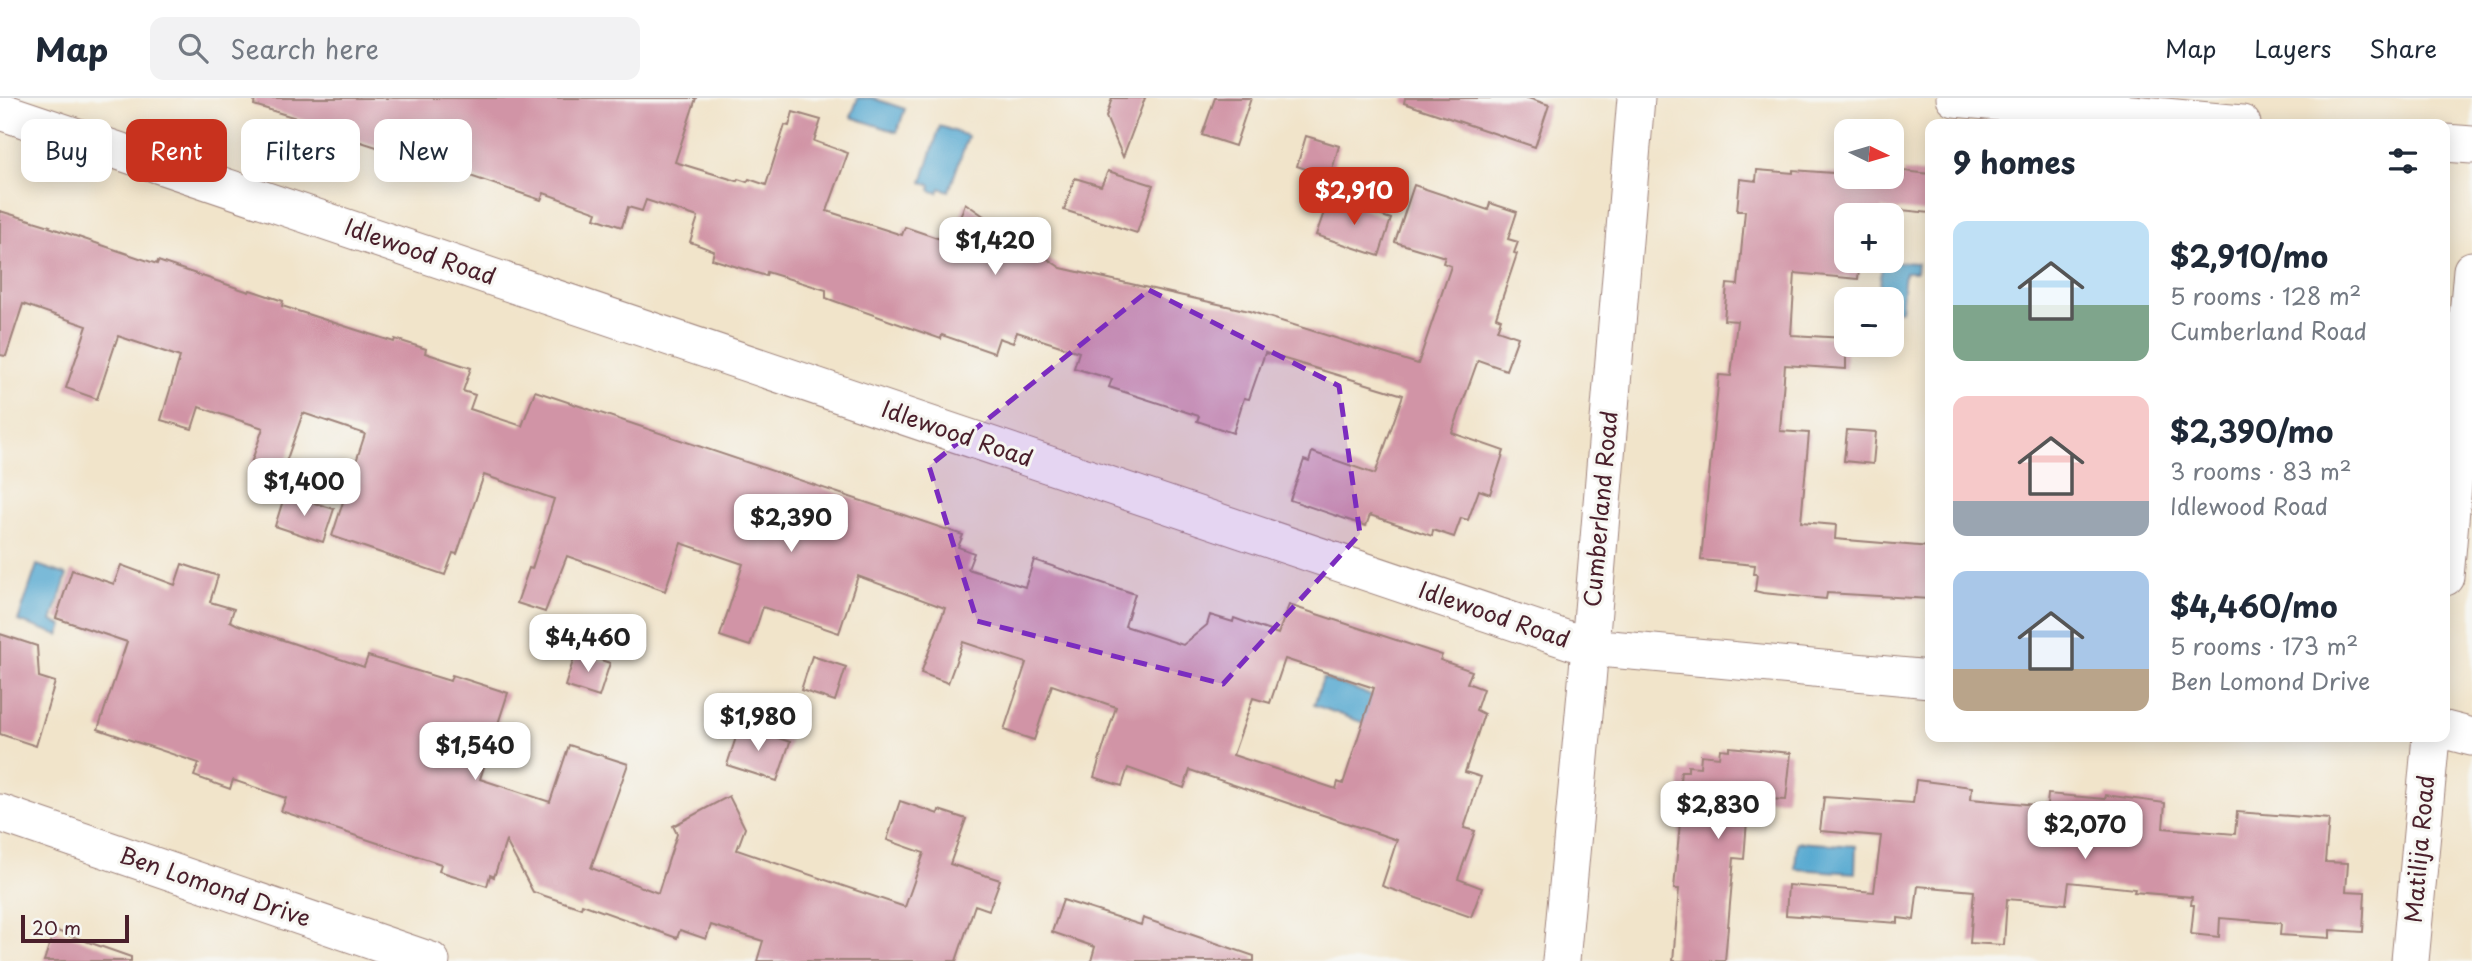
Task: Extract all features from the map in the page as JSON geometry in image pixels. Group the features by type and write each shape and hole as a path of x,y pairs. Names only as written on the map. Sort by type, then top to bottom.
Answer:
{"street":[{"name":"Cumberland Road","path":"1561,961 1636,98"},
{"path":"1955,98 2187,119"},
{"name":"Idlewood Road","path":"0,111 1589,647 1925,679"},
{"path":"2450,143 2472,145"},
{"path":"2450,520 2472,270"},
{"path":"2450,731 2472,737"},
{"name":"Matilija Road","path":"2410,961 2431,742"},
{"name":"Ben Lomond Drive","path":"0,813 431,961"}],"highlighted area":[{"path":"1149,290 1339,386 1360,534 1223,684 977,621 929,466"}],"water":[{"path":"858,98 872,98 905,109 897,132 851,117"},
{"path":"940,126 968,136 949,191 940,188 938,193 930,190 931,185 922,182"},
{"path":"1904,262 1917,263 1916,272 1905,272 1903,287 1880,287 1881,273 1904,273"},
{"path":"37,565 67,575 52,621 63,626 59,635 18,621"},
{"path":"1323,678 1382,699 1372,726 1314,705"},
{"path":"1797,842 1856,846 1855,873 1795,869"}],"building":[{"path":"255,98 696,98 675,162 737,181 747,182 749,179 766,185 785,125 789,126 793,112 821,120 814,141 848,153 827,211 902,235 905,227 952,243 965,203 998,226 996,234 1026,244 1061,268 1249,311 1418,364 1451,266 1443,263 1445,257 1395,242 1414,185 1488,210 1490,203 1517,212 1508,239 1518,242 1514,253 1517,254 1496,317 1501,319 1497,330 1518,337 1506,370 1478,360 1452,433 1504,451 1490,494 1479,490 1468,520 1461,518 1454,537 1433,530 1432,536 1370,515 1366,526 1290,500 1304,460 1309,462 1312,452 1375,474 1403,395 1265,353 1249,399 1244,398 1233,433 1197,421 1199,416 1109,387 1112,379 1074,368 1079,352 1017,332 1013,343 999,338 994,353 942,335 941,339 826,298 826,290 767,272 766,276 712,259 714,251 690,242 698,217 646,200 642,211 628,207 622,227 595,218 597,212 544,193 541,200 472,177 472,119 374,119 374,146 360,142 360,119 299,119 254,105"},
{"path":"1112,98 1145,98 1123,157 1106,117"},
{"path":"1215,98 1251,98 1235,146 1202,135"},
{"path":"1405,98 1528,98 1549,105 1535,147 1404,103"},
{"path":"1306,136 1339,146 1330,177 1297,166"},
{"path":"1757,170 1793,173 1793,170 1834,173 1834,189 1904,189 1904,171 1925,173 1925,212 1904,210 1904,203 1834,203 1834,273 1859,273 1858,279 1795,273 1791,335 1834,337 1834,357 1846,357 1846,369 1785,365 1780,431 1809,433 1801,522 1836,525 1835,539 1925,547 1925,599 1827,593 1826,599 1763,593 1755,591 1755,565 1701,560 1719,375 1731,376 1737,321 1724,320 1727,284 1738,285 1745,211 1737,211 1740,179 1756,181"},
{"path":"1108,171 1153,185 1137,233 1064,210 1075,178 1101,186"},
{"path":"1329,198 1391,219 1379,256 1316,235"},
{"path":"0,211 157,264 158,261 283,301 282,306 394,342 395,339 426,349 425,353 471,368 463,391 475,395 470,409 522,426 535,391 963,535 958,547 974,553 968,569 1025,587 1034,560 1135,594 1125,626 1183,645 1207,625 1210,615 1233,622 1234,618 1278,634 1289,605 1442,655 1440,660 1472,671 1467,683 1483,689 1476,710 1484,714 1465,772 1481,777 1464,828 1475,831 1458,879 1482,888 1471,917 1382,886 1397,840 1190,770 1184,788 1128,768 1122,786 1094,777 1116,707 1052,685 1034,740 1004,730 1026,663 963,642 948,683 921,673 945,608 858,576 839,633 763,607 750,646 720,636 743,564 681,543 665,591 567,556 545,612 517,603 529,568 532,569 554,499 484,475 457,554 453,553 445,575 332,536 365,434 303,413 278,485 247,475 263,428 199,407 192,429 161,420 180,357 118,336 97,399 66,388 87,326 23,304 6,356 0,355","holes":["1285,659 1374,688 1343,784 1338,782 1336,789 1233,755 1253,698 1270,703"]},
{"path":"1847,430 1876,432 1873,464 1844,461"},
{"path":"285,494 334,509 323,542 275,526"},
{"path":"182,564 218,576 210,602 234,609 230,621 238,625 364,667 368,656 450,681 452,675 508,693 480,779 550,802 569,745 628,764 591,868 658,893 677,834 673,826 729,796 745,828 737,850 905,907 924,853 887,840 900,801 938,814 939,810 966,819 950,864 1000,880 989,910 975,905 956,961 757,961 763,941 711,925 706,939 680,930 677,938 582,904 581,908 533,892 506,841 494,877 490,875 487,886 439,871 441,864 281,811 286,798 233,780 230,789 194,776 199,763 98,729 127,642 56,618 72,570 114,584 121,565 175,585"},
{"path":"0,634 37,646 39,677 55,682 36,746 0,734"},
{"path":"576,652 610,663 599,697 565,686"},
{"path":"812,656 846,667 835,701 801,690"},
{"path":"740,725 790,742 777,781 727,765"},
{"path":"1729,747 1791,753 1786,800 1767,799 1767,809 1748,807 1744,859 1734,858 1725,961 1673,961 1679,889 1674,889 1682,800 1678,800 1681,771 1688,771 1688,766 1700,767 1701,755 1719,757 1720,749 1729,750"},
{"path":"1916,780 1972,787 1971,799 2047,806 2048,794 2105,799 2106,795 2165,803 2163,828 2235,834 2237,812 2329,819 2325,862 2348,863 2346,891 2365,892 2363,932 2330,930 2330,938 2280,935 2281,923 2220,918 2219,937 2191,934 2194,905 2191,905 2192,897 2069,882 2066,904 2007,899 2004,945 1970,943 1974,891 1918,886 1914,920 1898,918 1898,923 1786,915 1788,885 1874,892 1881,836 1820,831 1824,797 1913,803"},
{"path":"1063,900 1141,925 1143,918 1254,956 1254,961 1091,961 1095,947 1052,932"},
{"path":"54,930 131,957 131,961 44,961"}]}
